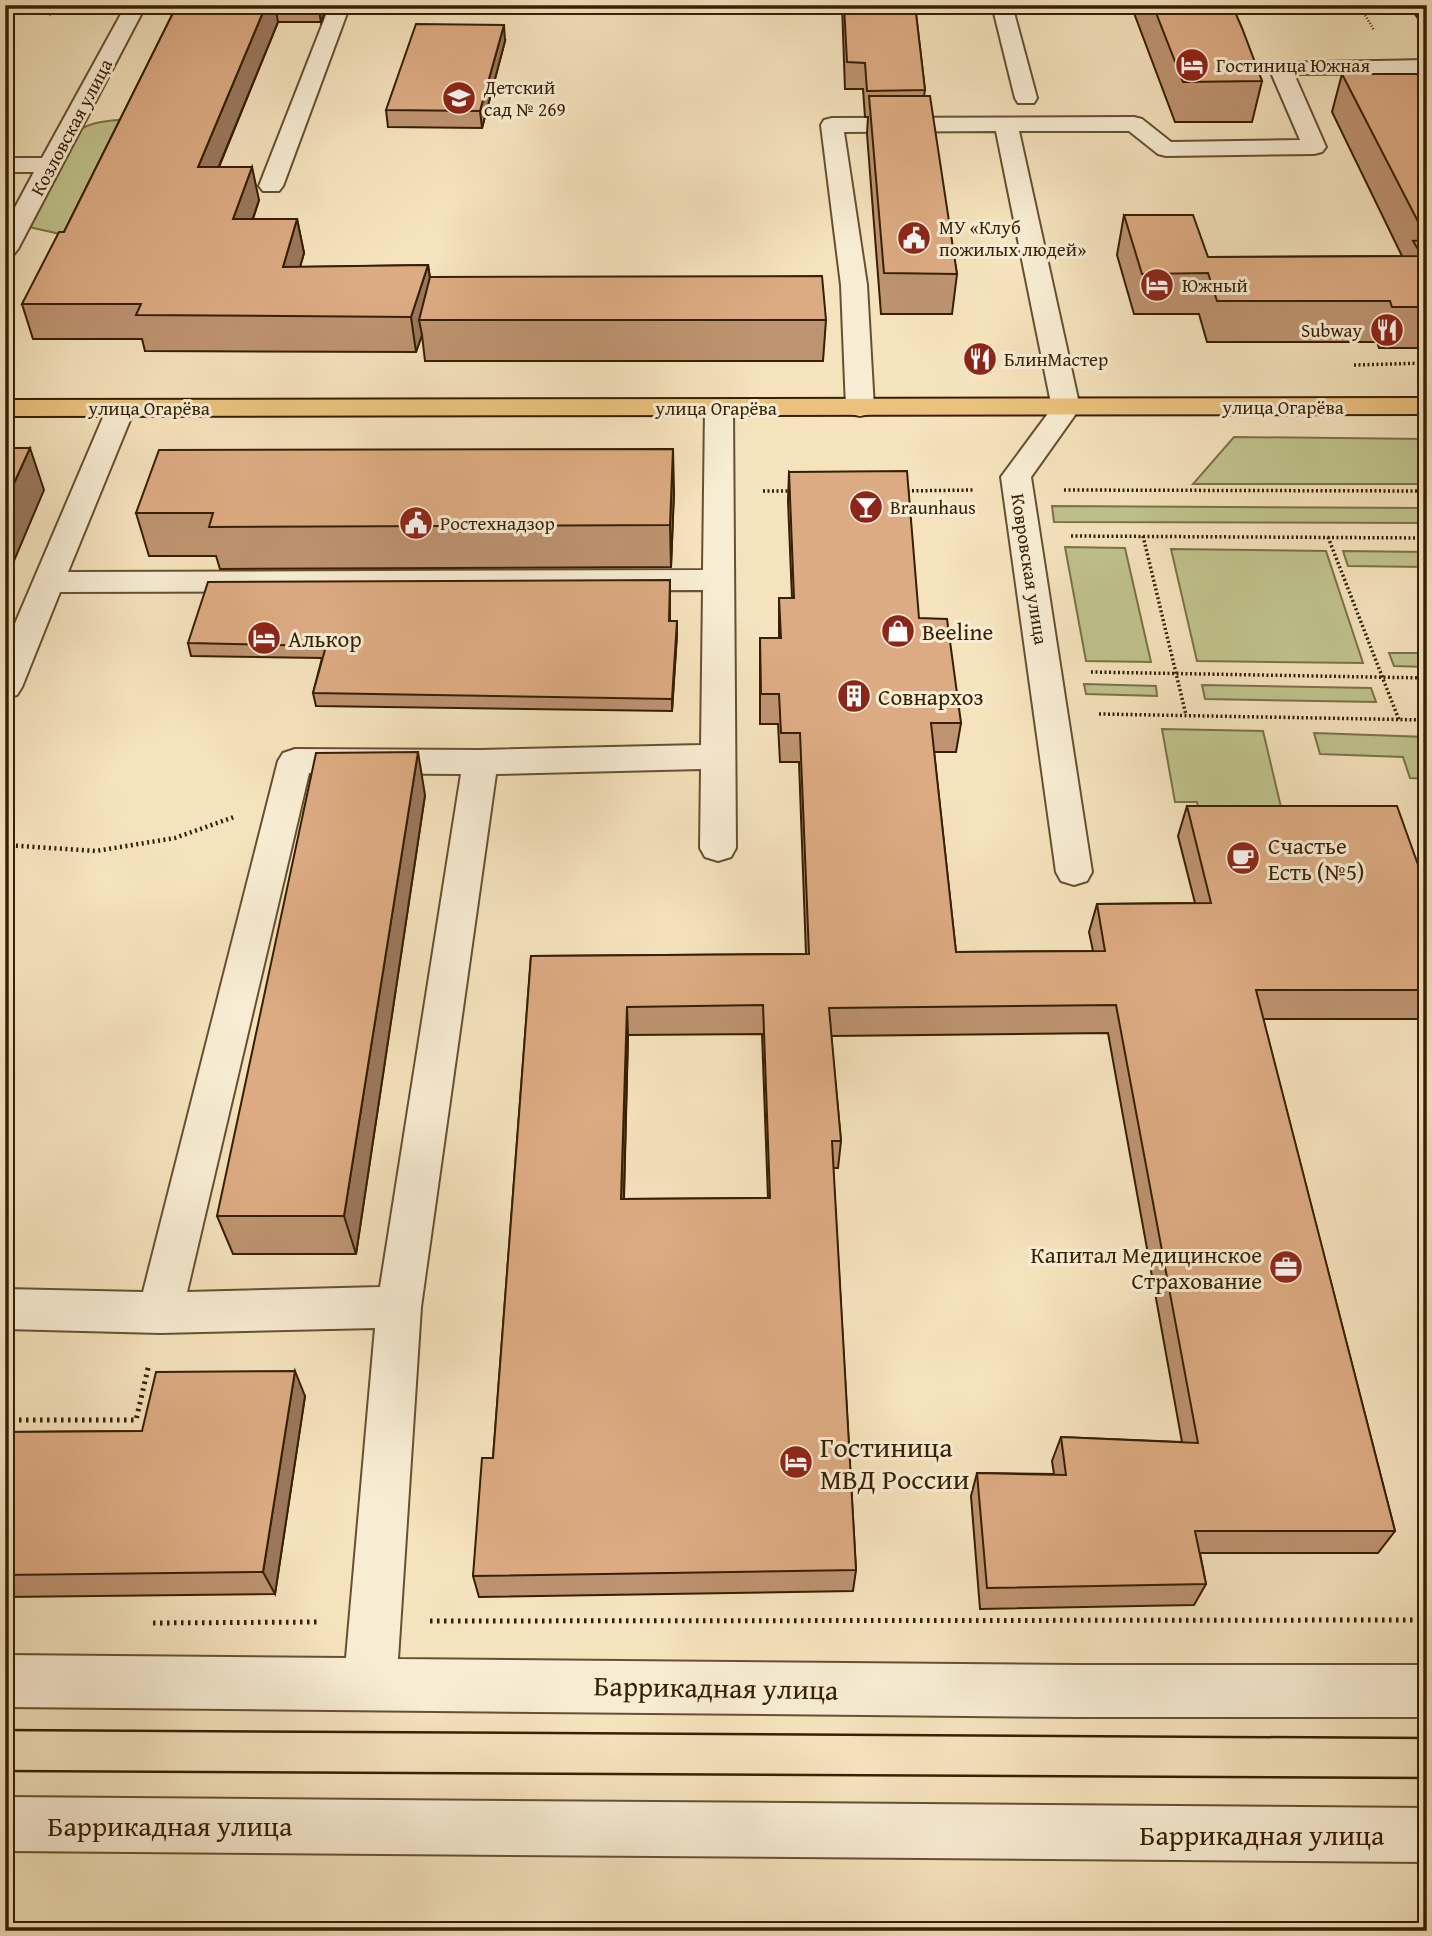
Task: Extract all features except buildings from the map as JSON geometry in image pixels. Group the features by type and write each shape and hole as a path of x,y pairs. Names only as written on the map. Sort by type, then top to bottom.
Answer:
{"main road":[{"path":"1420,5 1427,16"},
{"name":"улица Огарёва","path":"5,408 1427,406"}],"street":[{"name":"Козловская улица","path":"5,249 136,5"},
{"path":"271,186 340,5"},
{"path":"1002,5 1026,98"},
{"path":"860,408 854,285 832,124 1134,124 1166,149 1314,147 1280,68 1427,66"},
{"path":"1006,124 1066,408"},
{"path":"5,165 51,165"},
{"path":"827,285 854,285"},
{"path":"5,687 121,408"},
{"path":"718,848 719,408"},
{"name":"Ковровская улица","path":"1066,408 1016,477 1074,872"},
{"path":"49,582 719,580"},
{"path":"160,1313 295,761 480,762 718,757"},
{"path":"370,1683 399,1307 480,762"},
{"path":"5,1310 160,1313 399,1307"},
{"name":"Баррикадная улица","path":"5,1681 1079,1691 1427,1691"},
{"name":"Баррикадная улица","path":"5,1824 1427,1835"}],"path":[{"path":"719,491 800,491"},
{"path":"895,491 1427,491"},
{"path":"1025,536 1427,538"},
{"path":"1143,536 1186,715"},
{"path":"1328,537 1399,720"},
{"path":"1045,671 1427,678"},
{"path":"1051,713 1427,720"},
{"path":"5,845 96,850 175,838 285,799"},
{"path":"5,1420 136,1420 160,1313"},
{"path":"143,1623 1427,1619"}],"green space":[{"path":"130,119 69,236 29,227 50,186 51,170 63,160 77,132 98,122"},
{"path":"1234,437 1427,439 1427,484 1193,484"},
{"path":"1052,506 1427,508 1427,523 1054,522"},
{"path":"1065,547 1125,548 1151,662 1086,661"},
{"path":"1171,549 1326,551 1363,663 1197,661"},
{"path":"1343,551 1427,552 1427,567 1348,566"},
{"path":"1389,653 1427,653 1427,667 1394,666"},
{"path":"1084,684 1156,686 1157,696 1086,694"},
{"path":"1202,685 1371,688 1376,702 1205,699"},
{"path":"1162,729 1263,731 1285,824 1201,822 1197,802 1175,802"},
{"path":"1314,733 1427,737 1427,779 1410,778 1403,757 1320,754"}],"tram line":[{"path":"5,1730 1427,1738"},
{"path":"5,1771 1427,1778"}],"place":[{"name":"Гостиница Южная","path":"1192,65"},
{"name":"Детский сад № 269","path":"459,98"},
{"name":"МУ «Клуб пожилых людей»","path":"914,238"},
{"name":"Южный","path":"1157,285"},
{"name":"Subway","path":"1387,330"},
{"name":"БлинМастер","path":"980,359"},
{"name":"Braunhaus","path":"866,507"},
{"name":"Ростехнадзор","path":"416,523"},
{"name":"Beeline","path":"898,631"},
{"name":"Алькор","path":"264,638"},
{"name":"Совнархоз","path":"854,696"},
{"name":"Счастье Есть (№5)","path":"1243,858"},
{"name":"Капитал Медицинское Страхование","path":"1286,1267"},
{"name":"Гостиница МВД России","path":"796,1462"}]}
